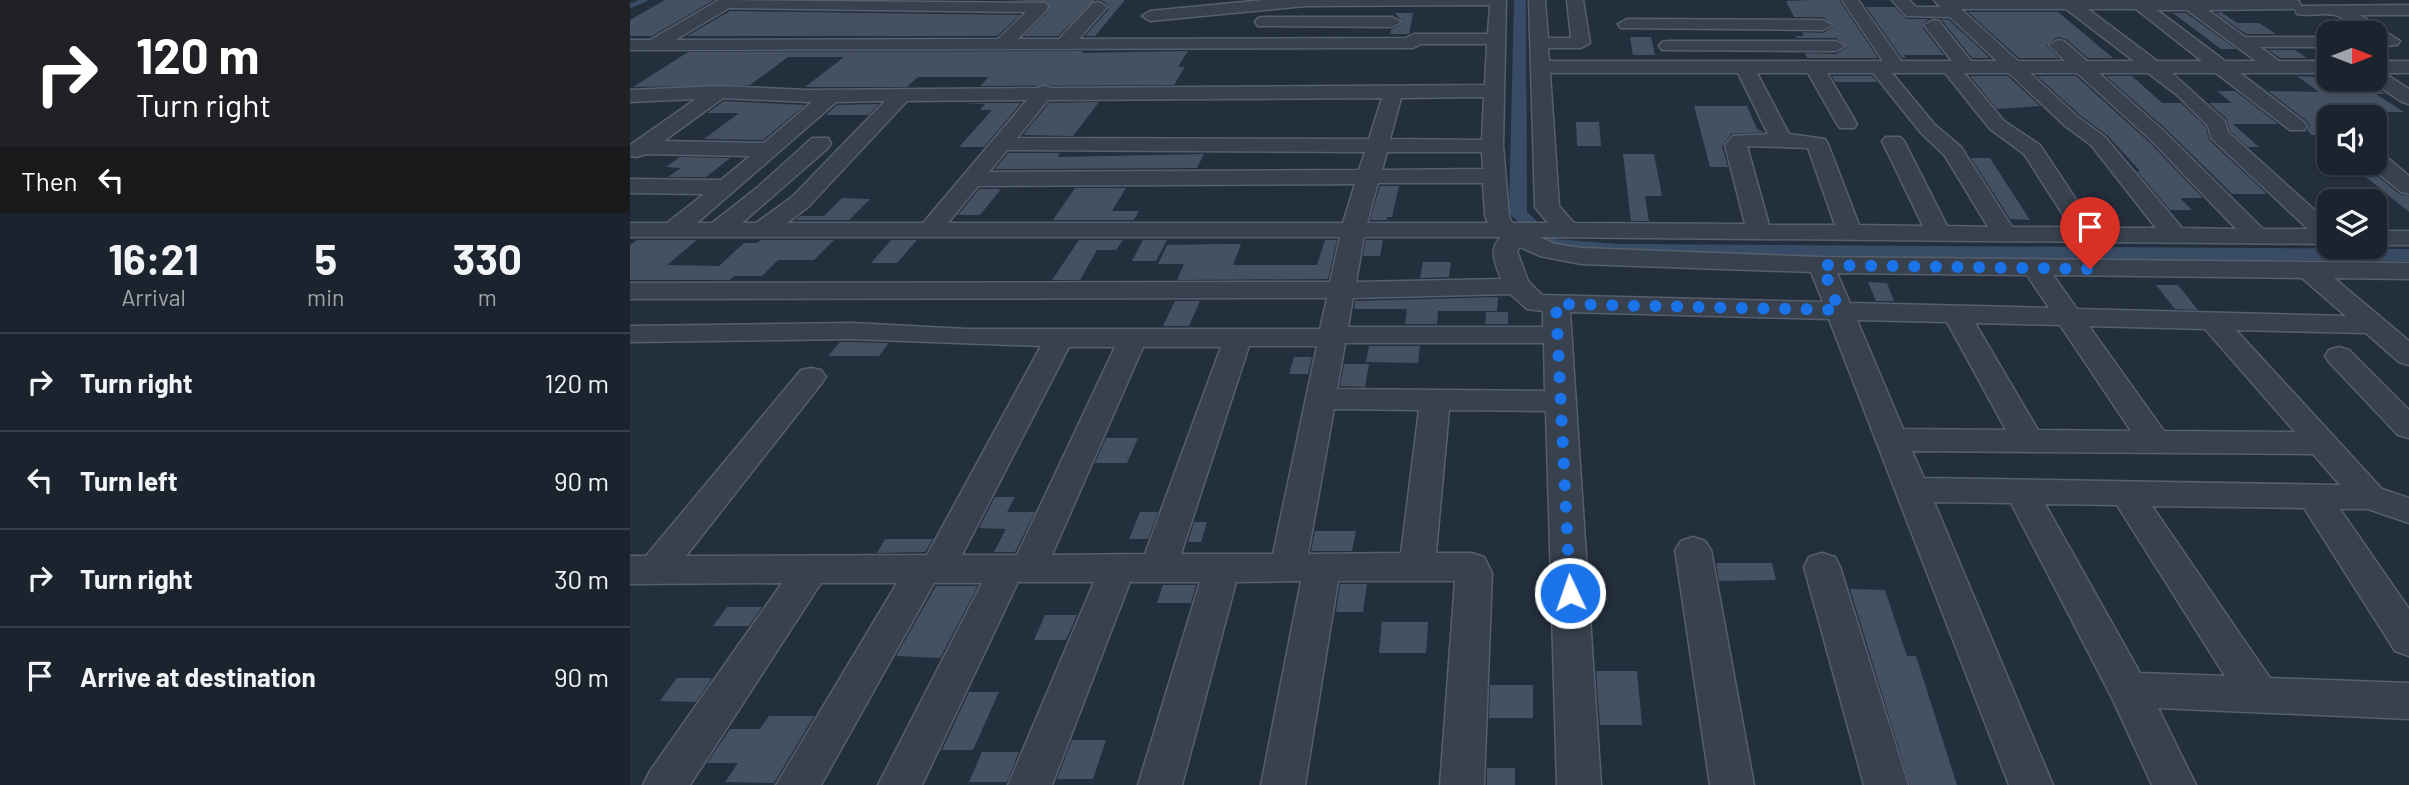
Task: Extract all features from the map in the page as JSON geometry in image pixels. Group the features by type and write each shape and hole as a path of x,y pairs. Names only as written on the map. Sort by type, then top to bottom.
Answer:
{"street":[{"path":"1537,0 1547,207 1564,231"},
{"path":"1539,43 1581,43 1575,0"},
{"path":"1850,0 1887,67 1928,129 1953,152 2005,235"},
{"path":"1900,0 1912,12 1947,5 2136,2 2294,5 2406,12"},
{"path":"1416,33 1305,1 1225,4 1146,19 1416,33 1497,16"},
{"path":"651,46 728,2 1040,7 1001,46"},
{"path":"2136,2 2298,126"},
{"path":"2187,2 2275,67"},
{"path":"2070,4 2184,91 2218,125 2218,134 2317,226"},
{"path":"880,46 937,5"},
{"path":"1947,5 2071,121 2098,141 2175,236"},
{"path":"2244,5 2298,41"},
{"path":"2294,5 2320,21"},
{"path":"1622,6 1636,67"},
{"path":"1812,6 1849,67"},
{"path":"1065,44 1099,7"},
{"path":"948,46 990,8"},
{"path":"2341,10 2392,41"},
{"path":"630,45 1307,43 1416,33 1497,16"},
{"path":"1497,16 1492,146 1497,216 1512,234 1549,251 1573,255 1822,265 2406,273"},
{"path":"1627,24 1824,25"},
{"path":"1933,25 1997,125 2032,150 2088,235"},
{"path":"1283,785 1321,399 1353,231 1376,148 1400,92 1416,33"},
{"path":"2240,42 2317,41"},
{"path":"1286,93 1307,43"},
{"path":"1645,46 1836,46"},
{"path":"2059,46 2158,136 2257,237"},
{"path":"1540,67 2317,67"},
{"path":"1745,67 1781,140"},
{"path":"1814,67 1847,124"},
{"path":"2387,67 2409,67"},
{"path":"2387,83 2409,98"},
{"path":"630,96 719,92 832,95 1496,91"},
{"path":"635,151 719,92"},
{"path":"929,230 1044,92"},
{"path":"762,230 800,202 902,94"},
{"path":"673,230 832,95"},
{"path":"644,125 672,125"},
{"path":"1759,233 1736,145 1740,140 1813,142 1818,146 1850,233"},
{"path":"1893,141 1939,234"},
{"path":"718,230 766,192 820,143"},
{"path":"1001,144 1376,148 1492,146"},
{"path":"635,151 769,150"},
{"path":"2387,169 2409,187"},
{"path":"972,179 1494,176"},
{"path":"630,186 726,187"},
{"path":"630,230 1353,231 1512,234 1564,231 2317,237"},
{"path":"1512,234 1505,251 1517,286 1526,298 1557,320 1579,785"},
{"path":"2387,238 2409,238"},
{"path":"1822,265 2031,785"},
{"path":"2035,268 2154,441"},
{"path":"2309,270 2409,356"},
{"path":"630,291 1342,290 1517,286"},
{"path":"630,334 852,331 1059,338 1238,338 1333,336 1557,320 1839,310 2373,324"},
{"path":"1955,312 2028,440"},
{"path":"2212,320 2370,497"},
{"path":"798,785 930,569 1059,338"},
{"path":"1158,569 1238,338"},
{"path":"900,785 1018,569 1133,339"},
{"path":"2339,356 2409,428"},
{"path":"643,570 811,377"},
{"path":"1321,399 1561,401"},
{"path":"1417,568 1435,400"},
{"path":"1892,440 2321,443"},
{"path":"1912,491 2370,497 2409,510"},
{"path":"2022,492 2174,785"},
{"path":"2127,494 2259,695"},
{"path":"2314,496 2409,640"},
{"path":"1693,550 1732,785"},
{"path":"643,570 1467,566 1474,569 1462,785"},
{"path":"1822,567 1886,785"},
{"path":"1160,785 1222,568"},
{"path":"1030,785 1117,569"},
{"path":"664,785 811,570"},
{"path":"2127,690 2409,701"}],"building":[{"path":"665,0 714,0 652,36 630,36 630,20"},
{"path":"1005,0 1095,0 1058,36 1024,36 1048,12 1048,2"},
{"path":"1101,0 1125,0 1095,36 1085,36 1109,9"},
{"path":"1839,0 1878,58 1807,58 1805,53 1836,54 1847,47 1836,38 1797,38 1796,36 1804,36 1802,32 1823,33 1834,26 1823,17 1794,17 1786,1"},
{"path":"1866,7 1895,7 1906,19 1929,19 1922,27 1944,55 1904,55 1906,58 1902,58"},
{"path":"730,11 1020,15 997,36 687,36"},
{"path":"1968,12 2058,12 2113,58 2088,58 2066,39 2058,37 2046,45 2059,58 2019,58"},
{"path":"2221,12 2237,23 2259,23 2276,34 2246,34 2216,13"},
{"path":"1395,13 1413,13 1409,34 1390,34 1391,30 1403,23"},
{"path":"2173,13 2186,13 2236,49 2221,49"},
{"path":"1941,19 1949,20 1990,58 1972,58"},
{"path":"1630,37 1651,37 1655,55 1633,55"},
{"path":"2268,50 2295,50 2307,58 2280,58"},
{"path":"1083,51 1082,53 1188,51 1178,67 1185,67 1174,85 980,86 989,77 918,77 907,87 805,87 844,57 788,57 750,85 633,87 688,52"},
{"path":"1832,76 1872,76 1877,82 1835,82"},
{"path":"1970,76 2008,76 2040,106 1997,109"},
{"path":"2037,76 2076,76 2149,142 2203,198 2180,198 2192,210 2170,210 2137,171 2140,171 2107,135 2080,115"},
{"path":"2106,76 2132,76 2162,103 2181,103 2206,127 2209,140 2267,194 2232,194 2167,130"},
{"path":"2297,76 2317,77 2317,91"},
{"path":"2217,91 2235,91 2278,124 2233,124 2259,147 2248,147 2230,131 2227,119 2209,103 2232,103"},
{"path":"2268,91 2381,91 2385,94 2376,94 2404,112 2387,112 2387,105 2317,105 2317,135 2312,135 2307,130 2310,126 2306,120"},
{"path":"724,101 805,105 763,140 704,139 739,113 707,113"},
{"path":"1099,102 1073,136 1023,135 1049,103"},
{"path":"964,103 1021,103 984,147 959,147 992,110 980,110 985,104"},
{"path":"879,104 868,115 826,115 837,105"},
{"path":"1694,106 1747,106 1757,129 1764,132 1731,134 1722,146 1728,167 1710,167"},
{"path":"1576,122 1599,122 1601,146 1577,146"},
{"path":"1008,153 1060,153 1058,157 1204,154 1197,168 995,169"},
{"path":"1623,154 1654,154 1662,196 1645,196 1649,221 1631,221"},
{"path":"680,157 730,158 706,177 668,177 681,168 666,167"},
{"path":"1971,158 1990,158 2030,220 2010,219"},
{"path":"2363,175 2376,175 2399,194 2409,196 2409,212 2387,194 2387,189 2381,189"},
{"path":"1380,186 1399,186 1392,217 1387,217 1387,220 1370,220"},
{"path":"1075,188 1126,188 1112,211 1139,211 1134,220 1053,220"},
{"path":"979,189 1001,189 980,215 958,215"},
{"path":"842,198 870,199 849,220 795,220 800,216 824,216"},
{"path":"637,240 697,240 667,265 719,266 744,243 757,243 761,240 834,240 814,260 778,260 762,276 734,276 730,280 630,280 630,245"},
{"path":"891,240 917,240 897,263 871,263"},
{"path":"1079,240 1123,240 1116,250 1097,250 1080,280 1052,280"},
{"path":"1143,240 1167,240 1156,261 1132,261"},
{"path":"1325,240 1337,240 1328,279 1177,280 1184,264 1158,264 1167,245 1241,244 1233,265 1317,265"},
{"path":"1366,240 1383,240 1380,256 1363,256"},
{"path":"1423,262 1451,262 1449,277 1420,278"},
{"path":"1868,282 1887,283 1894,301 1876,301"},
{"path":"2156,285 2178,285 2198,310 2175,309"},
{"path":"1498,297 1497,311 1438,311 1437,324 1405,324 1407,309 1354,309 1355,301"},
{"path":"1175,301 1200,301 1189,326 1163,326"},
{"path":"1486,312 1508,312 1508,324 1485,324"},
{"path":"840,342 889,343 879,356 828,356"},
{"path":"1369,346 1420,346 1418,363 1366,362"},
{"path":"1294,357 1312,357 1308,374 1289,374"},
{"path":"1344,364 1369,364 1365,387 1340,386"},
{"path":"1106,438 1138,438 1127,463 1095,463"},
{"path":"995,497 1015,497 1007,512 1035,512 1015,552 994,552 1006,529 979,528"},
{"path":"1140,512 1158,512 1148,539 1129,539"},
{"path":"1194,522 1207,522 1201,542 1188,542"},
{"path":"1315,531 1356,531 1352,551 1311,551"},
{"path":"885,539 933,539 925,552 877,553"},
{"path":"1716,563 1772,563 1776,580 1719,581"},
{"path":"1340,584 1367,584 1363,612 1336,612"},
{"path":"1163,585 1196,585 1191,603 1157,603"},
{"path":"936,586 978,586 940,658 896,656"},
{"path":"1850,589 1885,590 1907,656 1916,656 1957,785 1910,785"},
{"path":"727,607 762,607 749,626 713,626"},
{"path":"1045,615 1077,615 1066,640 1034,640"},
{"path":"1382,622 1428,622 1426,653 1379,653"},
{"path":"1596,671 1637,671 1642,725 1600,725"},
{"path":"677,678 712,678 696,702 660,701"},
{"path":"1490,685 1533,685 1533,718 1489,718"},
{"path":"969,692 999,692 973,750 942,750"},
{"path":"769,716 814,716 774,783 725,782 738,763 707,763 730,729 760,729"},
{"path":"1072,740 1106,740 1093,779 1057,779"},
{"path":"982,752 1019,752 1007,782 969,782"},
{"path":"1487,768 1515,768 1515,785 1487,785"}],"waterway":[{"path":"630,6 645,0"},
{"path":"1520,0 1518,213 1551,244 1618,250 2409,255"}],"route":[{"path":"1570,593 1556,304 1839,310 1822,265 2090,269"}]}
